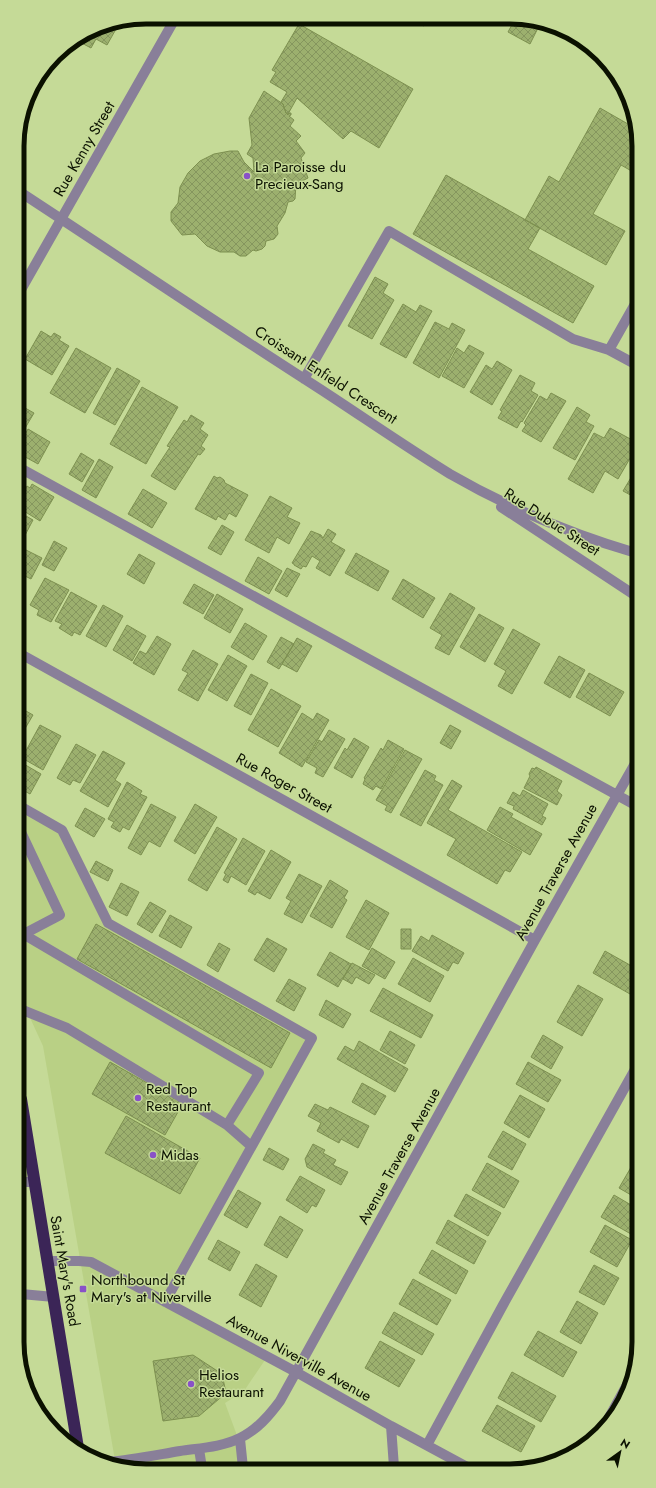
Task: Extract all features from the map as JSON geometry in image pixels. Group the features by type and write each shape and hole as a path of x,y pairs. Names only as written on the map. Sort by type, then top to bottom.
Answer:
{"highway":[{"name":"Saint Mary's Road","path":"24,1123 77,1443"}],"street":[{"name":"Rue Kenny Street","path":"24,284 172,24"},
{"name":"Croissant Enfield Crescent","path":"24,194 451,474 514,507 561,528 598,542 632,552"},
{"path":"304,379 388,231 573,339 609,350 632,362"},
{"path":"609,350 632,309"},
{"path":"24,470 632,803"},
{"name":"Rue Dubuc Street","path":"451,474 632,593"},
{"name":"Rue Roger Street","path":"24,656 535,940"},
{"name":"Avenue Traverse Avenue","path":"117,1461 222,1444 240,1438 256,1428 268,1417 280,1401 535,940 632,769"},
{"path":"24,808 62,830 108,923 312,1038 164,1302"},
{"path":"24,838 60,915 24,933"},
{"path":"24,937 259,1073 227,1125"},
{"path":"24,1011 67,1028 227,1125 251,1146"},
{"path":"427,1445 503,1305 632,1075"},
{"path":"24,1182 34,1182"},
{"name":"Avenue Niverville Avenue","path":"48,1261 91,1262 296,1372 462,1464"},
{"path":"24,1294 54,1297"},
{"path":"391,1426 394,1464"},
{"path":"240,1438 243,1464"},
{"path":"199,1448 201,1464"}],"shaded area":[{"path":"24,810 60,831 105,924 309,1038 160,1304 265,1360 244,1391 225,1403 248,1464 138,1464 115,1460 43,1046 24,1005"}],"building":[{"path":"299,24 413,89 379,148 351,131 343,139 297,98 288,114 286,113 281,102 287,92 270,82 276,72 272,70"},
{"path":"512,24 538,27 530,44 508,32"},
{"path":"117,27 107,45 96,39 91,48 81,43 99,33"},
{"name":"La Paroisse du Precieux-Sang","path":"264,91 283,104 288,115 291,113 289,116 294,120 290,126 301,136 296,141 305,153 301,158 308,178 296,184 295,199 288,202 285,213 277,226 278,234 274,239 266,241 265,246 262,249 256,251 253,250 246,256 240,256 234,252 220,252 207,246 195,234 182,235 171,221 171,212 178,203 180,187 188,173 200,161 214,154 238,151 244,162 254,172 253,158 247,154 252,145 249,118"},
{"path":"600,108 630,125 632,171 621,165 593,214 625,231 606,265 525,220 549,176 559,182"},
{"path":"446,175 540,228 528,249 594,286 573,323 413,234"},
{"path":"375,277 388,284 383,293 394,300 372,339 348,326"},
{"path":"403,304 416,312 420,305 432,311 406,358 380,344"},
{"path":"435,322 449,329 452,323 465,330 439,378 413,363"},
{"path":"41,331 51,337 54,333 61,337 59,340 69,346 52,375 25,359"},
{"path":"469,345 484,353 464,388 442,376 457,348 464,353"},
{"path":"76,348 111,368 85,413 50,393"},
{"path":"497,361 512,370 492,405 470,392 486,365 492,369"},
{"path":"117,368 140,381 115,425 93,413"},
{"path":"520,375 535,383 531,391 538,395 517,428 498,418 502,411 500,410"},
{"path":"142,387 178,407 146,464 110,444"},
{"path":"551,393 566,401 541,442 522,431 526,425 524,423 540,396 547,400"},
{"path":"24,407 34,413 24,430"},
{"path":"577,407 590,415 586,422 594,426 575,460 553,448"},
{"path":"191,415 204,423 200,429 208,435 201,446 205,449 200,455 198,454 175,490 151,476 170,447 167,446 184,420 187,422"},
{"path":"610,428 632,440 632,455 618,479 605,471 593,493 568,479 594,433 604,438"},
{"path":"28,429 50,442 38,464 24,456 24,436"},
{"path":"81,453 94,461 82,482 69,474"},
{"path":"99,459 113,467 96,498 82,490"},
{"path":"214,476 217,478 220,477 225,483 248,495 236,517 229,513 225,520 218,516 216,520 195,509"},
{"path":"632,476 632,496 623,491"},
{"path":"32,484 54,497 40,521 24,511 24,492 27,486 30,488"},
{"path":"143,489 167,503 152,528 128,514"},
{"path":"270,496 292,508 287,517 300,523 289,544 277,537 269,553 245,540"},
{"path":"24,515 33,520 24,537"},
{"path":"222,525 234,532 221,555 208,548"},
{"path":"328,529 336,534 331,542 345,550 330,576 316,568 320,561 312,556 306,567 303,566 301,569 292,563 311,531 321,535 323,538"},
{"path":"54,541 67,548 54,571 42,565"},
{"path":"24,549 42,558 31,579 24,576"},
{"path":"356,553 389,571 378,591 345,573"},
{"path":"139,554 155,563 144,584 127,574"},
{"path":"258,557 282,571 269,594 245,581"},
{"path":"287,568 300,574 287,597 275,590"},
{"path":"45,578 69,590 51,622 37,615 39,610 30,605"},
{"path":"403,579 435,598 423,618 392,599"},
{"path":"194,584 214,595 203,614 183,603"},
{"path":"71,592 97,606 80,635 74,632 72,636 59,628 62,624 55,621"},
{"path":"450,593 475,608 449,655 435,648 442,635 430,628"},
{"path":"217,594 243,609 230,633 204,618"},
{"path":"103,605 123,616 106,647 86,636"},
{"path":"479,614 504,628 485,662 460,647"},
{"path":"245,623 267,636 253,660 231,647"},
{"path":"127,625 146,636 132,661 113,650"},
{"path":"513,629 540,644 512,694 498,686 506,671 494,664"},
{"path":"157,636 171,644 154,675 133,663 140,651 146,654"},
{"path":"281,637 294,644 279,669 267,662"},
{"path":"297,638 312,646 297,672 282,664"},
{"path":"193,650 218,664 198,701 178,690 188,673 182,670"},
{"path":"228,655 247,666 227,701 208,690"},
{"path":"559,656 585,670 570,698 544,683"},
{"path":"589,673 624,692 610,716 576,697"},
{"path":"251,674 268,683 251,715 234,706"},
{"path":"271,689 301,706 278,747 248,730"},
{"path":"24,710 33,715 24,730"},
{"path":"302,713 313,720 317,713 329,720 302,767 279,753"},
{"path":"40,725 61,736 43,770 24,759 24,754"},
{"path":"450,725 461,731 451,749 440,743"},
{"path":"329,730 345,739 323,777 315,773 317,768 306,762 319,740 322,742"},
{"path":"354,738 369,747 352,778 334,768 345,748 347,750"},
{"path":"388,740 404,749 381,789 376,786 373,790 363,784 364,778 381,748 383,750"},
{"path":"76,744 96,755 80,783 73,780 70,785 57,778"},
{"path":"405,750 422,759 391,813 385,810 387,806 376,800"},
{"path":"103,751 125,763 115,780 121,784 108,807 80,791"},
{"path":"24,764 41,774 30,794 24,791"},
{"path":"536,767 562,781 557,791 562,795 557,805 524,788 532,768 535,769"},
{"path":"425,770 436,776 434,780 443,785 421,826 400,815"},
{"path":"452,780 462,786 448,810 522,852 510,872 505,870 497,884 447,855 456,839 427,823"},
{"path":"127,782 142,791 140,794 147,797 129,830 123,827 120,832 111,827 114,822 108,819"},
{"path":"523,790 548,804 542,816 546,818 542,825 513,809 514,806 507,803 513,792 520,796"},
{"path":"151,804 176,817 160,847 149,841 141,855 128,848"},
{"path":"195,804 217,817 195,854 174,841"},
{"path":"500,807 513,814 511,817 542,834 530,855 487,830"},
{"path":"85,808 105,819 94,837 75,826"},
{"path":"217,827 237,839 207,891 188,880"},
{"path":"243,838 265,851 246,885 231,876 228,883 223,880 226,874 224,873"},
{"path":"271,850 291,862 270,899 257,892 255,895 248,891"},
{"path":"96,861 113,870 108,881 90,872"},
{"path":"299,874 322,886 302,923 284,914 291,901 286,898"},
{"path":"330,880 348,891 344,898 347,900 332,928 310,916"},
{"path":"121,883 139,892 127,916 109,907"},
{"path":"366,900 389,913 369,950 346,937"},
{"path":"150,902 166,911 152,933 137,924"},
{"path":"170,915 192,927 181,948 159,936"},
{"path":"96,924 290,1033 271,1068 77,959"},
{"path":"401,929 411,929 411,949 401,949"},
{"path":"432,935 464,953 458,964 453,962 448,971 412,951 421,936 429,941"},
{"path":"267,938 287,949 274,972 254,960"},
{"path":"219,943 230,949 218,972 207,965"},
{"path":"372,948 395,962 385,979 362,966"},
{"path":"605,951 632,966 632,990 630,994 593,973"},
{"path":"330,952 351,964 338,987 317,975"},
{"path":"413,958 444,976 430,1002 398,984"},
{"path":"352,963 375,975 369,984 356,977 352,984 343,979"},
{"path":"289,979 306,988 294,1011 276,1001"},
{"path":"578,985 603,999 582,1036 557,1022"},
{"path":"383,988 433,1015 421,1038 370,1011"},
{"path":"326,1000 351,1014 343,1028 319,1015"},
{"path":"390,1031 415,1045 405,1064 380,1050"},
{"path":"543,1035 563,1047 551,1069 531,1057"},
{"path":"359,1041 408,1069 395,1092 337,1059 345,1046 354,1051"},
{"name":"Red Top Restaurant","path":"110,1062 183,1103 165,1135 92,1094"},
{"path":"528,1062 561,1080 548,1102 516,1084"},
{"path":"362,1083 386,1096 375,1115 352,1102"},
{"path":"520,1095 545,1109 529,1138 504,1123"},
{"path":"315,1104 328,1110 330,1107 369,1126 358,1148 341,1139 339,1143 317,1131 321,1123 308,1116"},
{"name":"Midas","path":"126,1116 200,1158 180,1194 105,1153"},
{"path":"503,1131 526,1144 512,1170 488,1157"},
{"path":"313,1144 325,1150 323,1153 336,1160 333,1165 348,1172 341,1185 307,1167 305,1159"},
{"path":"269,1148 289,1159 283,1170 263,1160"},
{"path":"487,1163 519,1181 504,1208 472,1190"},
{"path":"632,1165 632,1196 619,1188"},
{"path":"300,1176 325,1190 316,1207 312,1205 307,1213 286,1200"},
{"path":"238,1190 261,1203 247,1228 224,1215"},
{"path":"466,1194 501,1213 488,1236 454,1216"},
{"path":"614,1195 632,1206 632,1235 601,1217"},
{"path":"280,1216 303,1230 287,1258 264,1245"},
{"path":"448,1220 486,1241 474,1264 436,1243"},
{"path":"605,1225 632,1240 617,1267 590,1252"},
{"path":"218,1240 240,1252 230,1271 208,1259"},
{"path":"432,1250 468,1271 456,1294 419,1273"},
{"path":"256,1264 277,1276 261,1307 239,1295"},
{"path":"594,1265 619,1278 604,1305 579,1292"},
{"path":"413,1279 451,1300 437,1325 399,1304"},
{"path":"577,1301 598,1313 581,1344 560,1332"},
{"path":"394,1312 434,1334 422,1355 382,1333"},
{"path":"538,1331 577,1352 563,1377 524,1355"},
{"path":"380,1341 415,1360 399,1387 365,1368"},
{"name":"Helios Restaurant","path":"193,1355 222,1374 226,1393 199,1416 163,1421 153,1361"},
{"path":"512,1372 556,1396 541,1422 498,1398"},
{"path":"497,1405 535,1426 521,1452 482,1431"}],"place":[{"name":"La Paroisse du Precieux-Sang","path":"247,176"},
{"name":"Red Top Restaurant","path":"138,1098"},
{"name":"Midas","path":"153,1155"},
{"name":"Northbound St Mary's at Niverville","path":"83,1289"},
{"name":"Helios Restaurant","path":"191,1384"}]}
